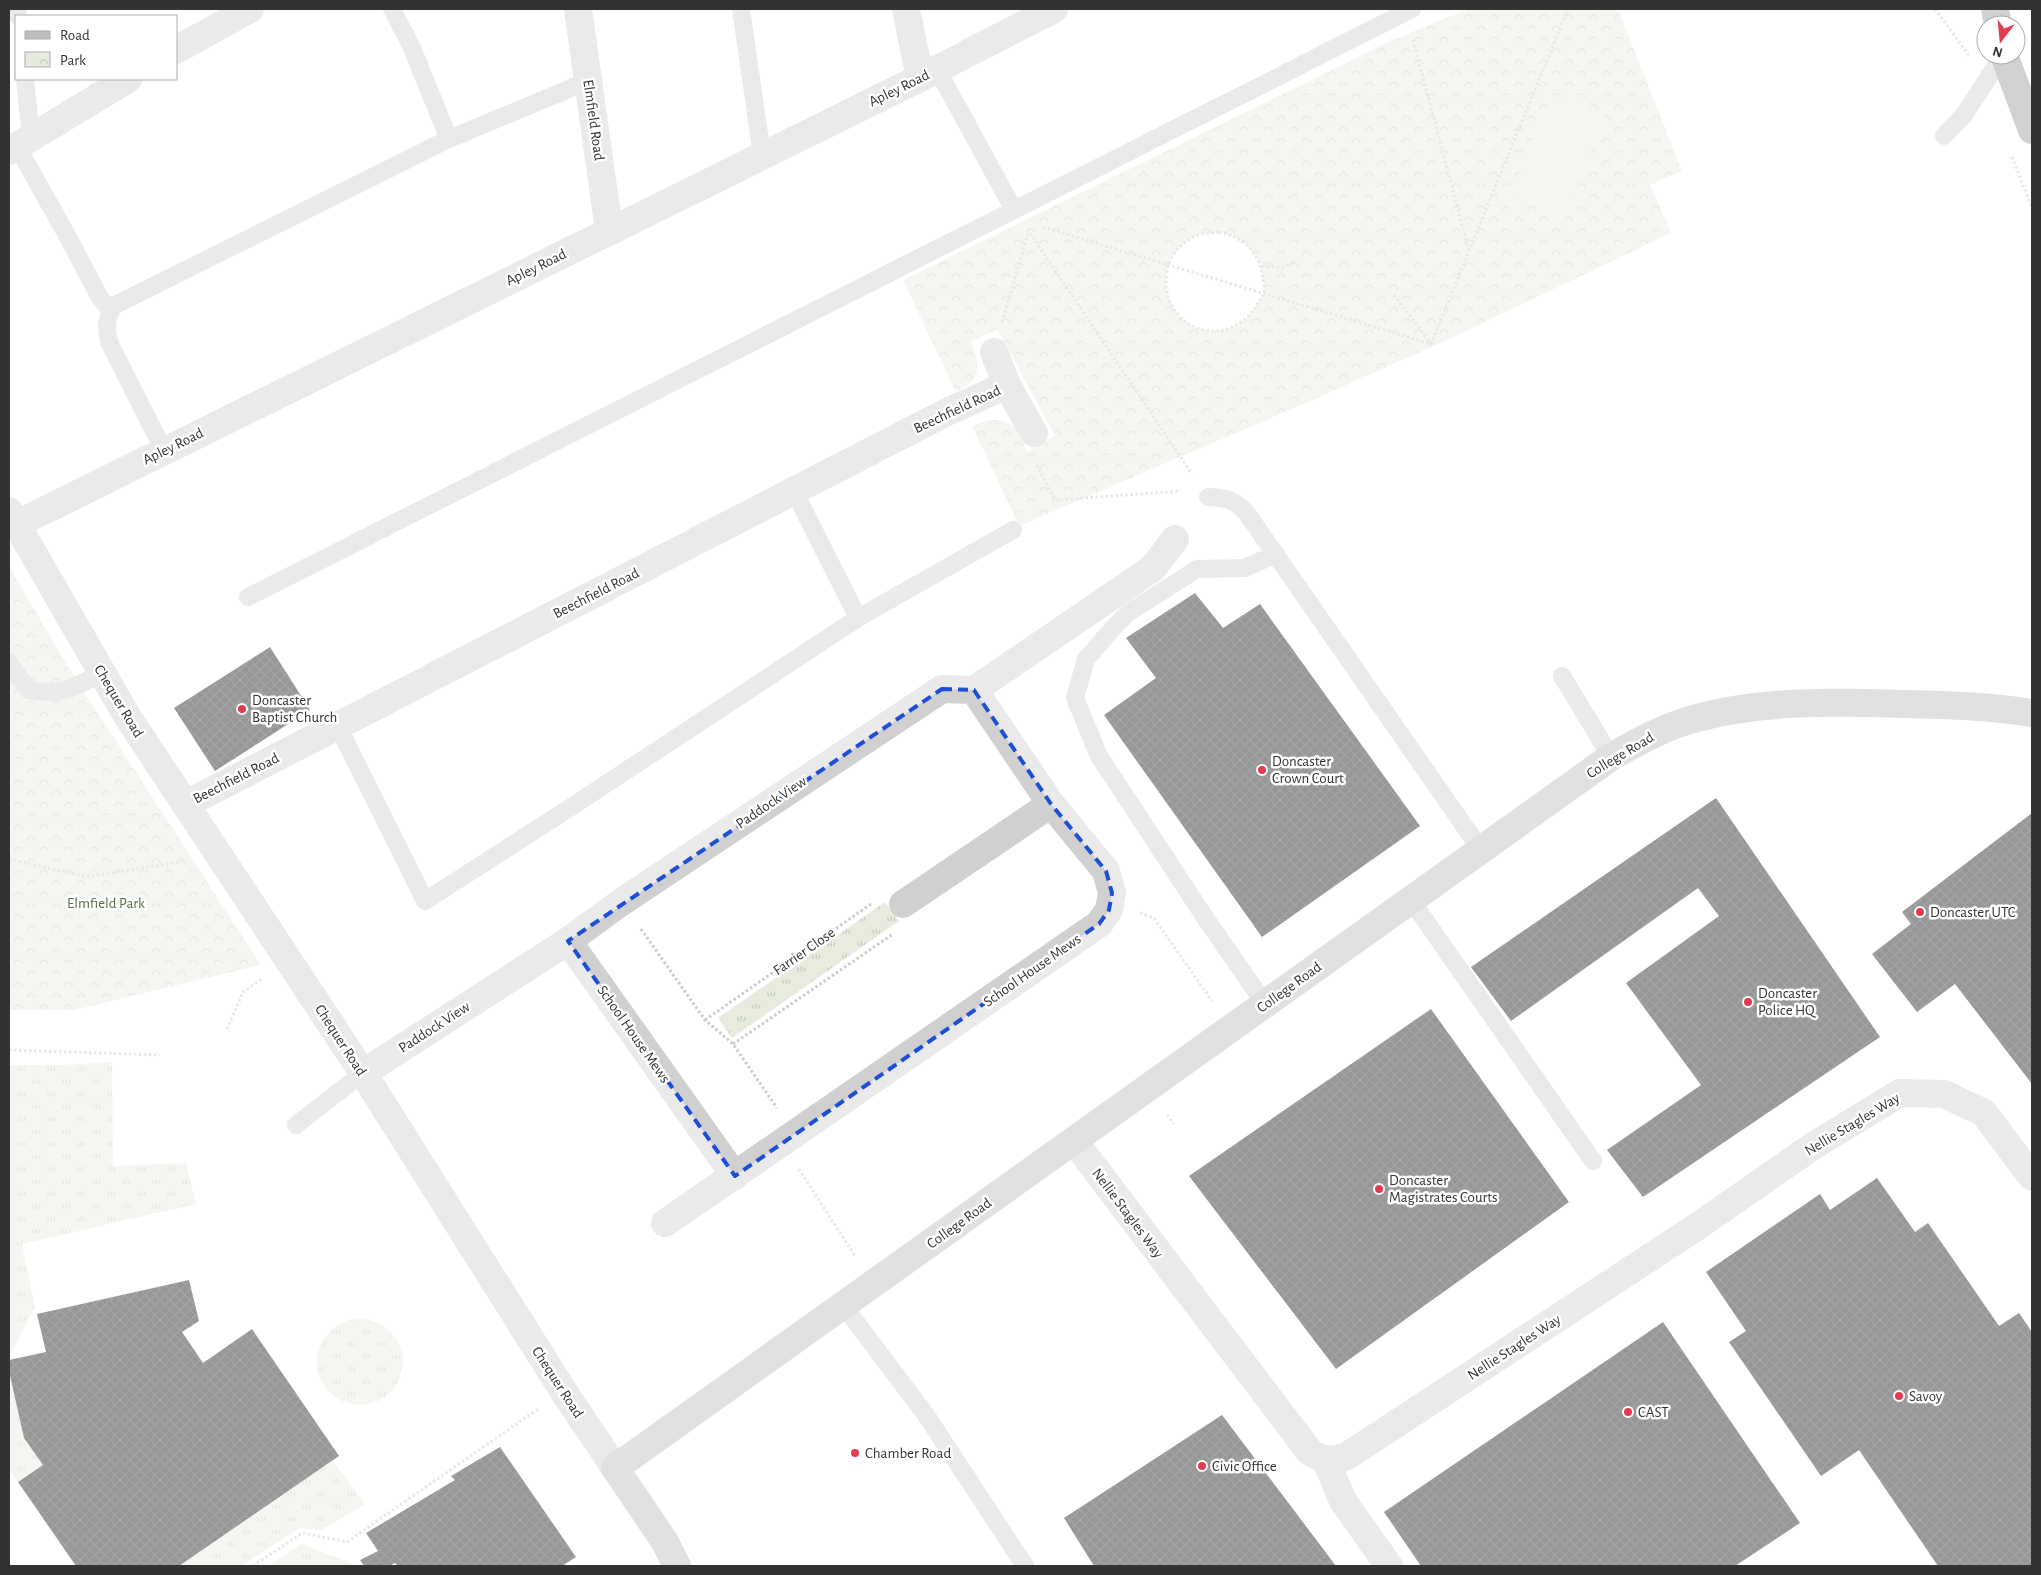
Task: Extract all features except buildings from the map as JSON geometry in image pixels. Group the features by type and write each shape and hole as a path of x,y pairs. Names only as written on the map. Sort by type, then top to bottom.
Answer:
{"highway":[{"path":"2008,65 2032,130"}],"street":[{"path":"178,48 209,19 250,9"},
{"name":"Elmfield Road","path":"578,9 609,230"},
{"path":"906,9 928,73"},
{"name":"Apley Road","path":"13,517 164,451 1054,9"},
{"path":"19,145 126,80"},
{"name":"Beechfield Road","path":"994,352 1007,385 1034,433"},
{"name":"Beechfield Road","path":"186,804 946,412 1007,385"},
{"name":"Chequer Road","path":"13,517 127,716 363,1073 564,1392 665,1542 677,1566"},
{"path":"1110,903 1112,893 1106,871 1051,804 974,690 1153,568 1176,539"},
{"name":"Paddock View","path":"363,1073 568,941 620,903 942,689 974,690"},
{"name":"College Road","path":"615,1468 1611,757 1649,735 1697,718 1767,706 1860,703 1994,707 2032,713"},
{"path":"903,904 1051,804"},
{"name":"School House Mews","path":"665,1223 1099,924 1109,910 1110,903"},
{"name":"School House Mews","path":"568,941 735,1176"},
{"name":"Nellie Stagles Way","path":"1074,1141 1309,1451 1317,1457 1326,1460 1347,1456 1698,1226 1813,1146 1900,1093 1944,1094 1984,1113 2032,1177"},
{"path":"1326,1460 1343,1501 1389,1566"}],"lane":[{"path":"392,9 412,48 450,139"},
{"path":"741,9 762,155"},
{"path":"248,597 1408,10"},
{"path":"1944,136 1964,115 1998,65"},
{"path":"928,73 1014,210"},
{"path":"25,80 19,145 100,298 106,304 113,306"},
{"path":"164,451 109,342 106,328 107,318 113,306 450,139 588,81"},
{"path":"794,491 858,618"},
{"path":"1208,497 1223,498 1235,502 1246,512 1482,850"},
{"path":"338,726 426,901 574,806 858,618 1013,530"},
{"path":"1265,1004 1206,919 1100,756 1076,698 1086,659 1128,613 1197,569 1244,568 1276,554"},
{"path":"9,662 28,690 43,692 69,690 102,673"},
{"path":"1562,676 1611,757"},
{"path":"1411,900 1593,1161"},
{"path":"296,1125 363,1073"},
{"path":"843,1305 926,1415 1026,1566"}],"path":[{"path":"1431,344 1568,9"},
{"path":"1935,9 1974,63 1985,85"},
{"path":"1408,10 1469,252"},
{"path":"1014,210 1021,220 1431,344"},
{"path":"994,352 1029,231 1208,497"},
{"path":"1219,232 1230,234 1249,246 1262,266 1264,294 1251,315 1244,321 1221,330 1204,330 1187,323 1174,311 1169,301 1165,278 1167,264 1176,250 1190,238 1219,232"},
{"path":"1262,266 1281,268 1294,262"},
{"path":"1394,295 1431,344"},
{"path":"1034,433 1034,459 1055,500 1187,491 1208,497"},
{"path":"9,859 88,877 186,861"},
{"name":"Farrier Close","path":"705,1020 886,894 903,904"},
{"path":"620,903 645,934 705,1020 733,1044 874,1284"},
{"path":"1110,903 1154,918 1231,1028"},
{"path":"733,1044 907,924 903,904"},
{"path":"227,1029 243,992 289,960"},
{"path":"9,1050 160,1055"},
{"path":"253,1566 302,1533 347,1542 564,1392"}],"highlighted area":[{"path":"942,689 974,690 1051,804 1106,871 1112,893 1109,910 1099,924 735,1176 568,941"}],"green space":[{"path":"1469,9 1618,9 1682,171 1650,185 1671,233 1451,338 1315,399 1019,526 972,426 989,420 1007,422 1019,432 1027,452 1055,436 997,329 971,342 976,359 977,372 970,382 956,392 903,280 1397,38","holes":["1219,232 1228,234 1243,242 1254,254 1261,269 1264,293 1248,316 1236,326 1221,331 1204,330 1189,324 1178,315 1171,303 1166,275 1170,261 1178,249 1190,239 1208,233"]},
{"path":"1552,95 1606,117 1564,218 1511,196"},
{"name":"Elmfield Park","path":"9,566 70,670 261,965 74,1010 9,1010"},
{"path":"885,902 899,921 732,1038 718,1018"},
{"path":"112,1062 113,1166 186,1163 196,1204 22,1244 35,1307 9,1357 9,1065"},
{"path":"360,1319 376,1322 384,1326 396,1338 400,1346 403,1362 400,1378 396,1386 384,1398 376,1402 360,1405 344,1402 336,1398 324,1386 320,1378 317,1362 320,1346 324,1338 336,1326 344,1322"},
{"path":"9,1371 24,1437 43,1465 18,1482 9,1470"},
{"path":"333,1461 365,1504 321,1531 300,1528 241,1566 179,1566"},
{"path":"301,1544 351,1563 353,1566 269,1566"}],"place":[{"name":"Doncaster Baptist Church","path":"242,709"},
{"name":"Doncaster Crown Court","path":"1262,770"},
{"name":"Doncaster UTC","path":"1920,912"},
{"name":"Doncaster Police HQ","path":"1748,1002"},
{"name":"Doncaster Magistrates Courts","path":"1379,1189"},
{"name":"Savoy","path":"1899,1396"},
{"name":"CAST","path":"1628,1412"},
{"name":"Chamber Road","path":"855,1453"},
{"name":"Civic Office","path":"1202,1466"}]}
